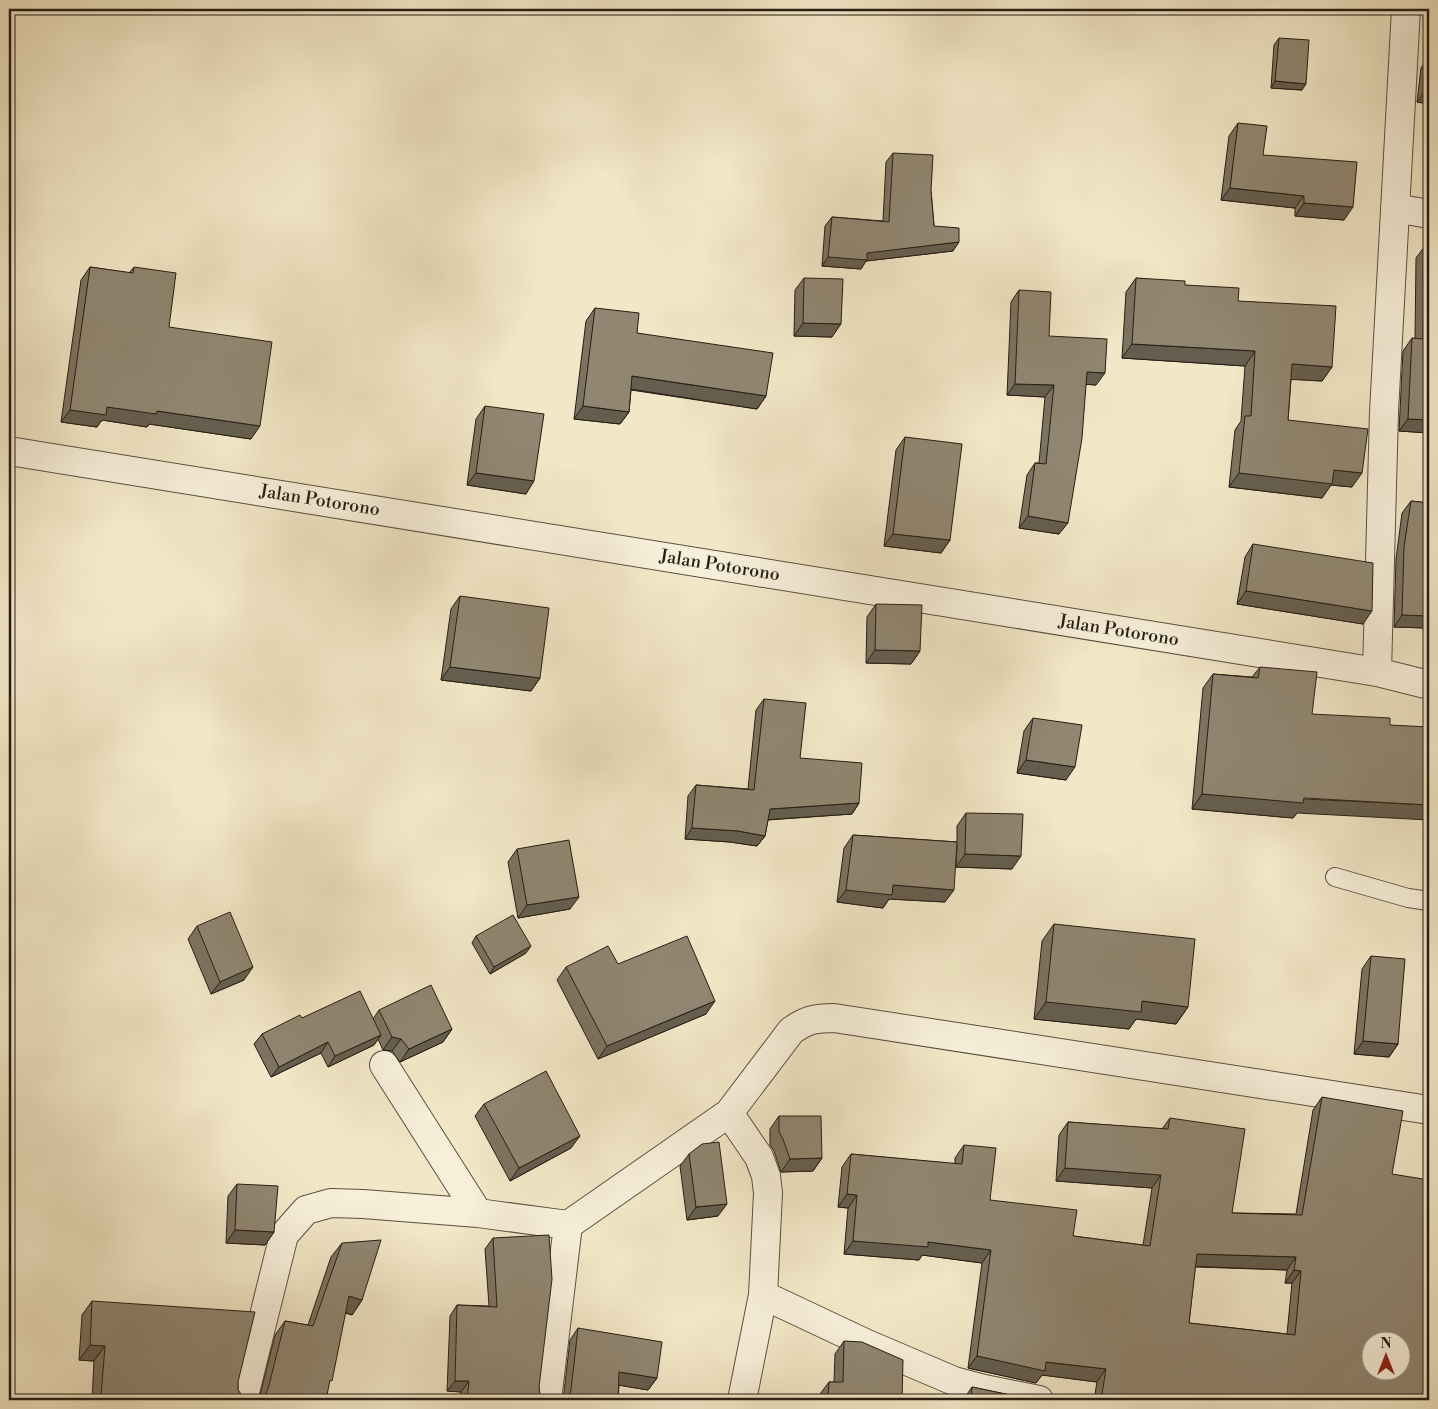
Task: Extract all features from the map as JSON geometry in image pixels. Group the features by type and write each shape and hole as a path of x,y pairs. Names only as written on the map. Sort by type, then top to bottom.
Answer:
{"street":[{"path":"1377,672 1384,412 1406,9"},
{"path":"1395,208 1429,214"},
{"name":"Jalan Potorono","path":"9,451 1377,672 1429,685"},
{"path":"243,1400 284,1235 306,1210 331,1203 363,1204 478,1213 568,1225 729,1113 791,1032 802,1023 817,1018 834,1018 1429,1110"},
{"path":"384,1065 478,1213"},
{"path":"729,1113 759,1157 766,1176 768,1192 763,1295 742,1400"},
{"path":"546,1400 568,1225"},
{"path":"763,1295 868,1344 954,1381 984,1390 1039,1400"}],"lane":[{"path":"1335,877 1408,898 1429,901"}],"building":[{"path":"1279,38 1309,40 1306,84 1275,81"},
{"path":"1238,123 1267,126 1263,155 1357,162 1353,207 1304,203 1304,196 1230,188"},
{"path":"893,153 933,155 931,191 934,226 959,228 959,242 867,253 867,260 828,257 832,217 889,222"},
{"path":"1425,246 1429,246 1429,420 1408,419 1412,338 1423,339"},
{"path":"90,267 133,273 134,267 176,273 169,327 272,342 260,426 157,411 156,414 107,407 106,415 70,410"},
{"path":"804,278 843,279 841,324 803,323"},
{"path":"1136,278 1185,281 1185,285 1239,288 1238,301 1336,306 1332,367 1292,364 1288,420 1368,429 1362,473 1334,470 1332,484 1239,473 1245,416 1251,416 1255,351 1132,344"},
{"path":"1019,290 1051,292 1049,336 1107,339 1105,373 1087,372 1082,438 1068,523 1028,516 1035,463 1046,464 1054,385 1015,384"},
{"path":"595,308 639,313 637,333 773,353 766,396 632,376 629,412 583,406"},
{"path":"485,406 544,414 534,481 476,473"},
{"path":"905,437 962,444 950,540 893,534"},
{"path":"1411,501 1429,503 1429,616 1402,615 1404,547"},
{"path":"1253,544 1373,563 1372,611 1246,591"},
{"path":"460,596 549,608 540,678 450,667"},
{"path":"876,604 922,605 920,651 875,650"},
{"path":"1260,667 1317,672 1312,714 1390,718 1390,725 1429,727 1429,805 1304,798 1303,803 1202,794 1213,674 1258,678"},
{"path":"764,699 806,703 800,758 862,763 859,803 770,809 765,836 738,831 692,828 696,785 754,790"},
{"path":"1033,718 1082,725 1075,767 1026,760"},
{"path":"966,813 1023,814 1021,856 965,854"},
{"path":"853,835 957,842 954,890 893,885 892,895 846,890"},
{"path":"569,840 579,897 527,905 517,849"},
{"path":"230,912 253,967 220,982 197,926"},
{"path":"513,915 531,946 494,967 476,936"},
{"path":"1054,924 1195,939 1188,1007 1142,1001 1141,1012 1046,1002"},
{"path":"687,936 715,1001 607,1046 566,967 608,946 618,964"},
{"path":"1371,956 1405,959 1398,1044 1363,1041"},
{"path":"431,985 452,1029 409,1049 401,1039 392,1037 379,1010"},
{"path":"360,991 381,1035 335,1056 328,1042 279,1067 262,1034 300,1015 302,1018"},
{"path":"546,1071 580,1136 519,1168 484,1104"},
{"path":"1322,1097 1403,1111 1392,1174 1429,1180 1429,1400 1216,1400 1158,1396 1157,1400 1101,1400 1106,1369 1046,1362 1045,1371 977,1356 991,1250 928,1242 928,1247 853,1241 857,1195 847,1194 851,1154 962,1164 964,1145 996,1148 990,1200 1077,1210 1073,1236 1150,1246 1161,1175 1065,1168 1068,1122 1168,1129 1170,1118 1245,1129 1232,1213 1302,1215","holes":["1197,1254 1296,1257 1294,1270 1301,1271 1295,1335 1189,1323"]},
{"path":"779,1116 821,1116 822,1158 790,1159 779,1132"},
{"path":"719,1142 727,1204 696,1207 689,1154 702,1144"},
{"path":"237,1184 278,1186 274,1232 235,1230"},
{"path":"549,1235 552,1279 539,1387 540,1396 544,1400 467,1400 469,1381 455,1381 457,1305 497,1307 493,1238"},
{"path":"381,1240 362,1300 349,1296 332,1381 330,1380 326,1400 258,1400 264,1397 268,1389 285,1321 313,1326 342,1243"},
{"path":"92,1301 255,1312 238,1382 238,1390 243,1397 249,1400 107,1400 107,1397 101,1396 105,1346 90,1345"},
{"path":"578,1328 662,1342 657,1378 619,1372 618,1400 564,1400 568,1398 571,1390"},
{"path":"844,1341 862,1342 903,1360 902,1400 828,1400 829,1382 843,1382"},
{"path":"972,1387 1034,1400 971,1400"},
{"path":"774,1396 798,1400 773,1400"}]}
